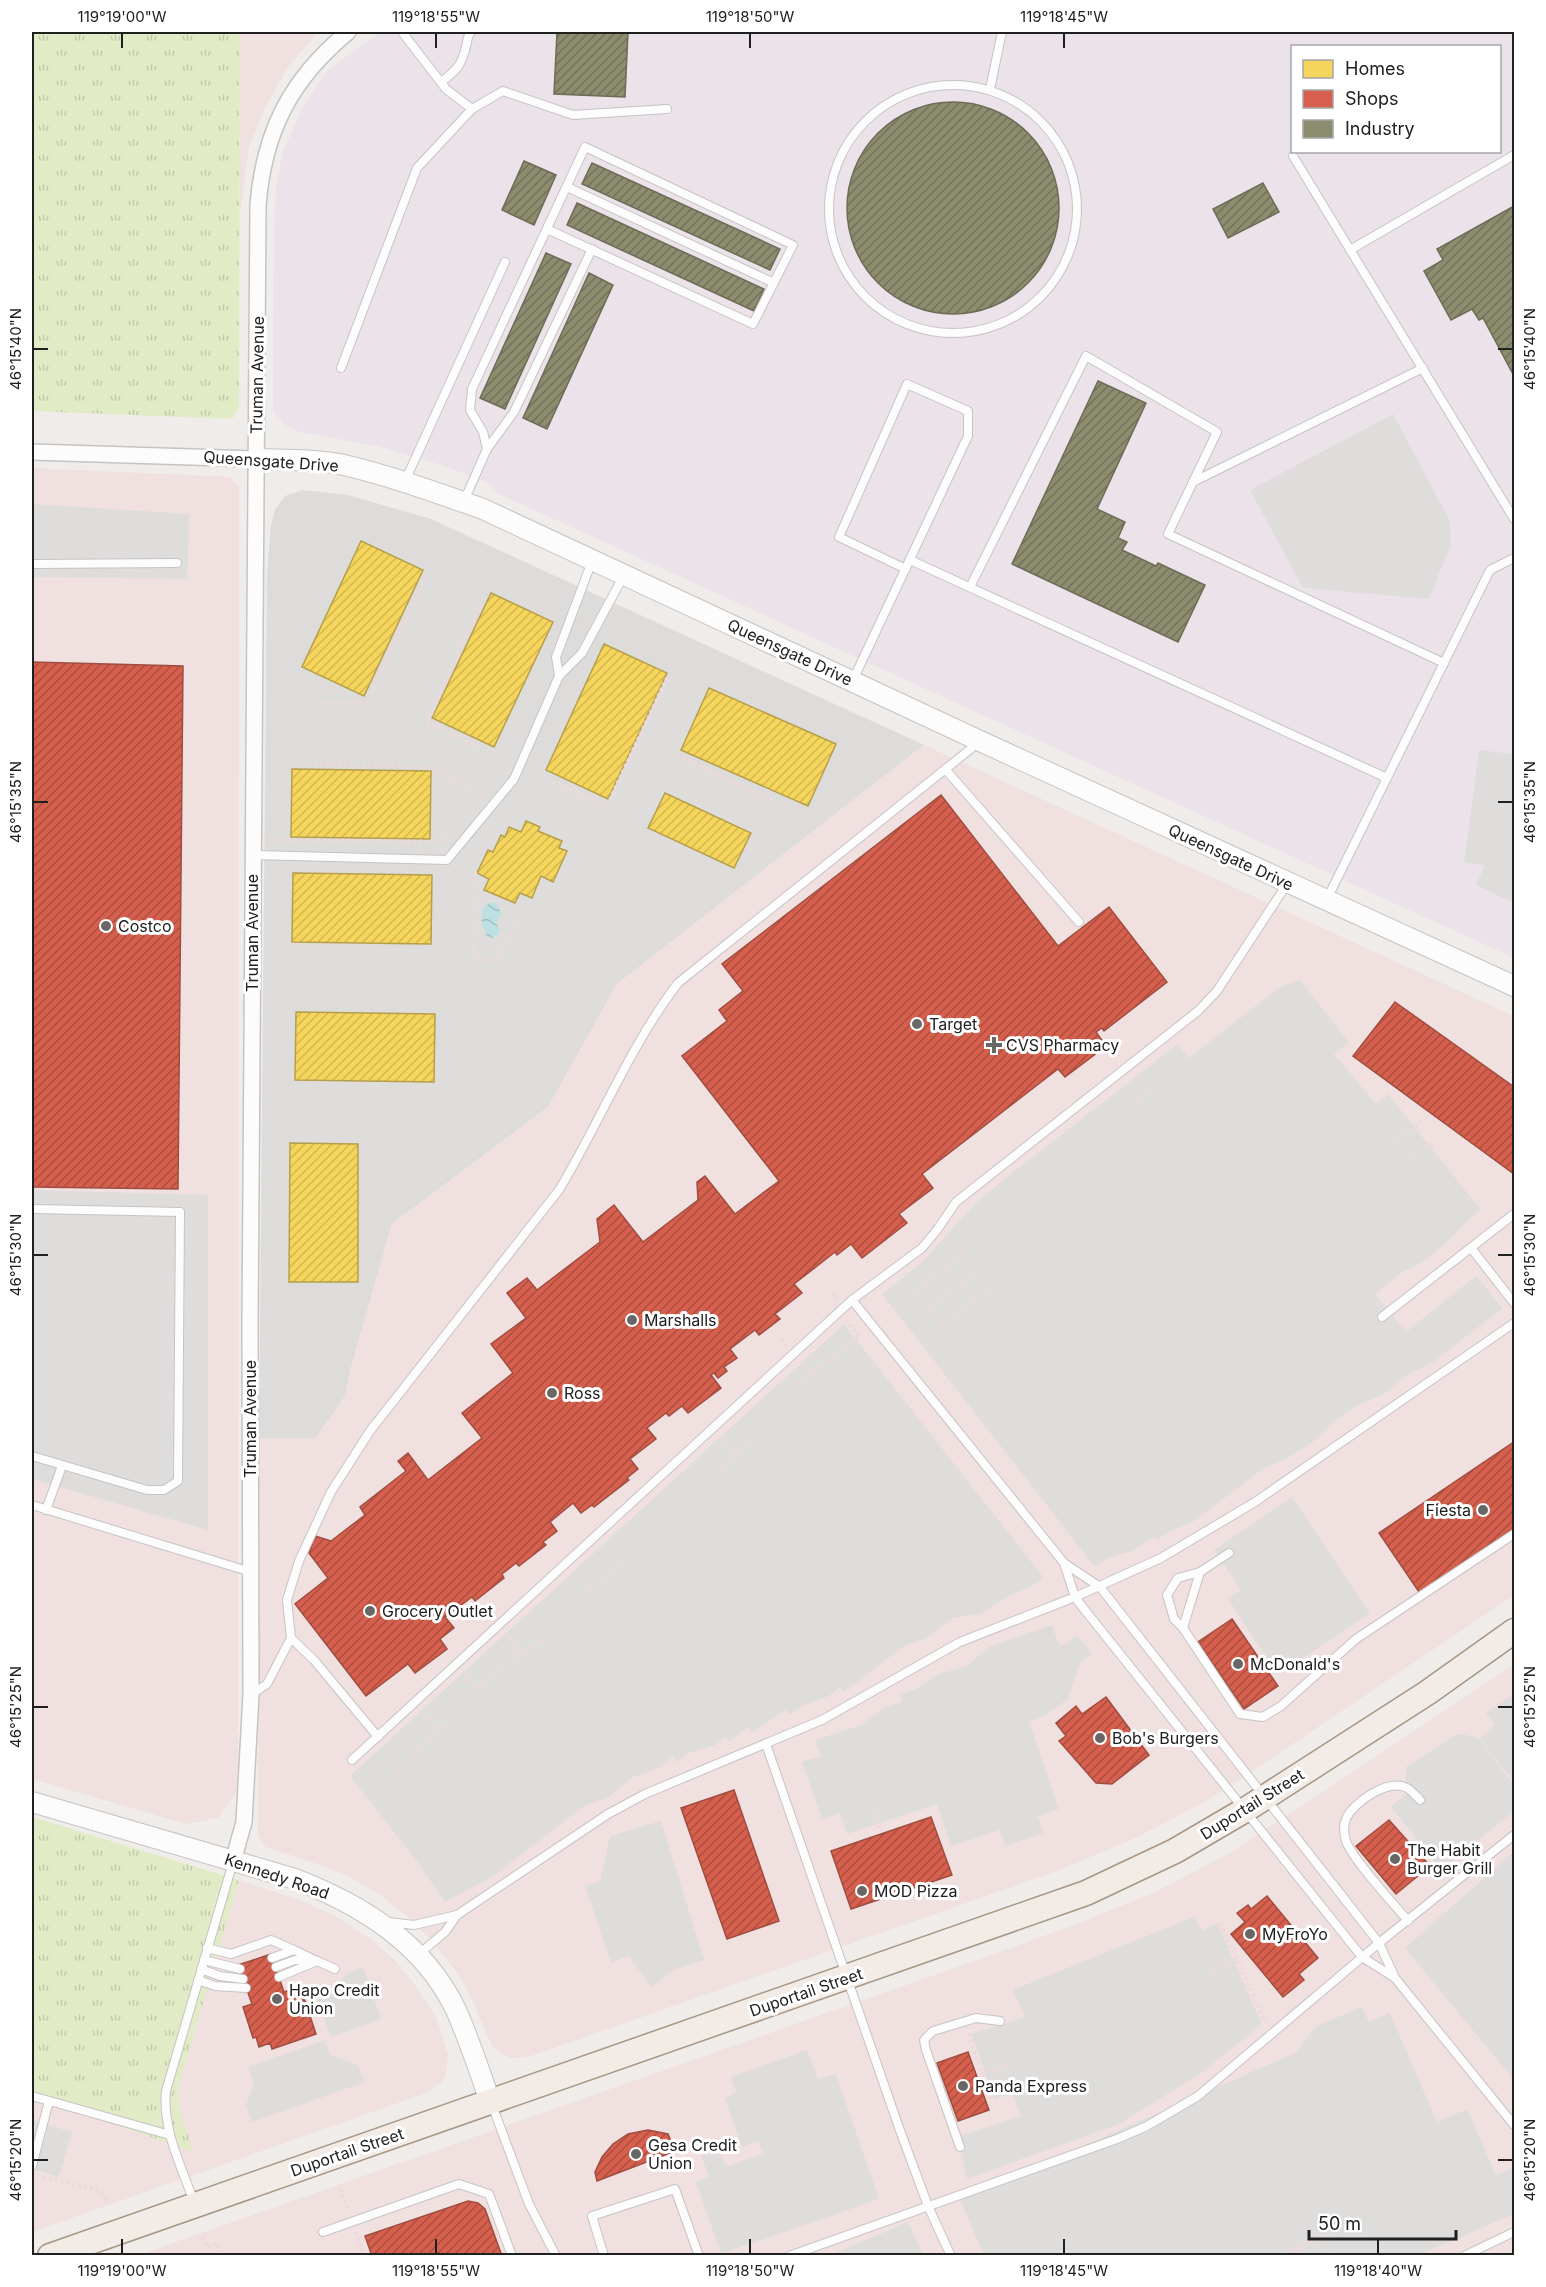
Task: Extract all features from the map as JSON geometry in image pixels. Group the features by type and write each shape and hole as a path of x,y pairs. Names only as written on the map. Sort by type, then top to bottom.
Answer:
{"main road":[{"name":"Duportail Street","path":"51,2255 1086,1893 1175,1851 1255,1804 1426,1693 1515,1631"}],"street":[{"name":"Truman Avenue","path":"233,1860 244,1822 251,1695 250,1313 258,205 262,171 278,118 296,86 311,66 348,32"},
{"name":"Queensgate Drive","path":"32,452 303,460 343,465 404,482 483,509 980,741 1515,986"},
{"name":"Kennedy Road","path":"32,1802 314,1886 373,1917 399,1936 437,1978 455,2008 490,2101"}],"lane":[{"path":"402,32 446,89 472,109"},
{"path":"441,82 457,70 471,32"},
{"path":"990,89 1002,32"},
{"path":"947,84 990,89 1025,107 1053,134 1071,168 1078,206 1073,245 1056,280 1029,308 994,326 956,333 913,327 875,306 847,274 831,234 830,191 843,151 869,117 896,99 905,94 947,84"},
{"path":"341,368 417,168 472,109 503,91 573,115 667,109"},
{"path":"487,449 483,432 470,410 472,389 585,147 793,245 753,324 547,229"},
{"path":"1350,250 1515,155"},
{"path":"1293,156 1515,519"},
{"path":"567,187 774,283"},
{"path":"463,502 487,449 514,412 591,249"},
{"path":"404,482 505,262"},
{"path":"970,587 1086,356 1217,432 1168,534 1444,663"},
{"path":"1193,482 1423,368"},
{"path":"852,681 906,569 968,436 968,411 907,384 839,537 906,569"},
{"path":"1327,900 1490,570 1515,558"},
{"path":"559,676 556,657 592,560"},
{"path":"910,560 1387,778"},
{"path":"32,564 177,564"},
{"path":"253,855 447,860 514,779 559,676 582,653 624,575"},
{"path":"251,1695 267,1684 291,1638 288,1600 298,1561 331,1492 370,1431 559,1190 583,1151 657,1010 678,983 980,741"},
{"path":"945,770 1079,922"},
{"path":"352,1760 852,1300 922,1248 956,1202 1198,1011 1216,991 1288,883"},
{"path":"32,1209 180,1212 178,1481 164,1490 147,1490 32,1456"},
{"path":"1382,1317 1515,1214"},
{"path":"1472,1248 1515,1302"},
{"path":"852,1300 1064,1563 1100,1587 1362,1957 1395,1978"},
{"path":"418,1955 446,1932 458,1915 608,1814 660,1786 822,1720 960,1642 1100,1587 1161,1558 1231,1518 1515,1323"},
{"path":"46,1510 62,1466"},
{"path":"32,1505 251,1572"},
{"path":"1229,1553 1200,1572 1178,1578 1167,1595 1174,1619 1183,1628 1240,1714 1263,1717 1281,1706 1356,1639 1515,1534"},
{"path":"1064,1563 1075,1597 1379,1943 1395,1978 1515,2125"},
{"path":"1183,1628 1200,1572"},
{"path":"291,1638 314,1660 378,1737"},
{"path":"766,1744 898,2125 928,2206 951,2256"},
{"path":"1408,1921 1349,1848 1344,1828 1353,1808 1389,1785 1407,1788 1420,1800"},
{"path":"789,2256 1117,2139 1147,2126 1198,2096 1379,1943 1515,1835"},
{"path":"195,2205 170,2135 164,2106 166,2091 233,1860"},
{"path":"373,1917 388,1922 414,1925 458,1915"},
{"path":"207,1947 231,1954 272,1940 335,1969"},
{"path":"272,1958 294,1950"},
{"path":"204,1960 240,1969"},
{"path":"276,1967 295,1960 317,1960"},
{"path":"279,1977 317,1960"},
{"path":"201,1969 220,1976 243,1979"},
{"path":"198,1980 215,1986 246,1988"},
{"path":"960,2147 924,2040 933,2031 976,2018 1000,2021"},
{"path":"32,2096 170,2135"},
{"path":"32,2166 49,2101"},
{"path":"490,2101 529,2204 556,2256"},
{"path":"323,2232 459,2184 489,2194 512,2256"},
{"path":"604,2256 592,2216 675,2189 699,2256"},
{"path":"1464,2256 1515,2232"}],"path":[{"path":"323,702 366,703 427,574"},
{"path":"479,747 427,723 482,601"},
{"path":"553,782 607,806 667,678"},
{"path":"677,756 787,807"},
{"path":"308,764 427,766 485,795 482,806"},
{"path":"268,840 435,842 460,826"},
{"path":"475,872 474,952 482,959 495,961 525,908"},
{"path":"1137,1100 1168,1079"},
{"path":"1392,1144 1421,1122"},
{"path":"1405,1162 1435,1141"},
{"path":"915,1293 964,1252"},
{"path":"927,1309 978,1270"},
{"path":"941,1326 992,1288"},
{"path":"788,1391 859,1337"},
{"path":"710,1477 755,1440"},
{"path":"582,1595 630,1558"},
{"path":"476,1688 543,1639"},
{"path":"396,1773 410,1763 415,1752 459,1714"},
{"path":"869,1797 880,1830"},
{"path":"1220,1923 1271,2034"},
{"path":"1207,1973 1237,1960"},
{"path":"968,2034 992,2102"},
{"path":"982,2074 1015,2063"},
{"path":"43,2177 101,2191 108,2202"},
{"path":"341,2189 348,2211"},
{"path":"355,2231 364,2256"},
{"path":"1283,2256 1327,2234"},
{"path":"203,2237 206,2247 217,2243 220,2252"},
{"path":"1295,2240 1302,2256"}],"shaded area":[{"path":"240,32 318,32 289,66 265,107 249,147 240,213"},
{"path":"380,32 1514,32 1514,958 497,493 490,484 445,466 376,446 299,432 284,424 273,411 276,188 282,154 303,106 328,70"},
{"path":"1393,414 1449,519 1451,544 1429,599 1303,588 1250,490"},
{"path":"32,468 230,477 239,487 238,1791 218,1818 186,1824 32,1779"},
{"path":"303,490 348,495 431,519 924,745 617,984 548,1107 392,1224 345,1396 315,1439 259,1438 267,571 271,525 275,510 285,496"},
{"path":"32,504 190,514 187,579 32,577"},
{"path":"427,574 482,601 428,723 494,751 607,806 667,678 706,693 678,756 787,807 762,858 743,850 751,833 665,794 648,828 734,868 730,892 615,982 546,1105 418,1201 358,1194 358,1144 297,1144 295,1080 433,1082 434,1062 464,1008 296,1005 297,949 433,948 434,764 302,761 304,701 366,703"},
{"path":"924,745 1514,1016 1514,1595 1238,1781 1201,1804 1131,1840 1054,1872 531,2056 512,2058 503,2055 492,2046 469,1993 453,1967 408,1917 379,1894 349,1877 266,1847 258,1836 259,1438 315,1439 345,1396 392,1224 548,1107 617,984"},
{"path":"1514,749 1514,903 1476,885 1485,865 1464,863 1479,750 1513,754"},
{"path":"1300,980 1349,1042 1334,1054 1376,1104 1388,1094 1481,1210 1424,1261 1401,1273 1375,1294 1406,1332 1476,1276 1503,1308 1433,1362 1406,1376 1384,1394 1356,1406 1333,1422 1314,1441 1288,1458 1264,1468 1194,1521 1157,1540 1154,1537 1132,1551 1108,1558 1095,1567 882,1294 921,1263 977,1202 1178,1044 1189,1058 1280,987"},
{"path":"32,1190 208,1195 208,1530 32,1479"},
{"path":"844,1324 1044,1578 1008,1596 981,1614 953,1618 927,1638 904,1646 844,1692 840,1687 829,1696 801,1706 790,1715 785,1710 752,1733 748,1727 730,1741 725,1737 715,1745 689,1753 677,1762 672,1756 659,1768 633,1777 609,1797 584,1806 493,1876 445,1902 416,1860 350,1776"},
{"path":"1292,1497 1370,1613 1278,1675 1228,1599 1241,1590 1214,1550"},
{"path":"1052,1625 1059,1645 1064,1645 1077,1635 1092,1654 1080,1663 1068,1699 1044,1716 1029,1721 1059,1809 1038,1816 1043,1833 1005,1846 1000,1830 951,1846 937,1804 847,1834 840,1813 822,1819 802,1762 821,1756 815,1740 864,1724 884,1707 902,1702 900,1694 916,1689 936,1675 967,1666 989,1647"},
{"path":"1514,1664 1514,2255 136,2256 983,1958 1080,1923 1157,1891 1232,1852"},
{"path":"1514,1694 1514,1782 1480,1739 1495,1725 1486,1713"},
{"path":"1463,1734 1479,1739 1514,1785 1514,1811 1441,1870 1391,1807 1406,1794 1406,1767 1456,1735"},
{"path":"661,1821 704,1960 675,1969 651,1987 629,1956 611,1963 585,1886 600,1881 610,1836"},
{"path":"1514,1852 1514,2080 1405,1948"},
{"path":"239,1880 300,1900 335,1916 373,1941 395,1961 412,1981 436,2017 448,2055 446,2075 442,2082 426,2093 32,2232 32,2096 180,2112 178,2097 180,2081"},
{"path":"1194,1917 1202,1931 1217,1923 1262,2024 1200,2074 1119,2124 967,2179 960,2147 954,2138 1021,2116 1012,2093 995,2099 971,2034 1025,2017 1013,1990"},
{"path":"363,1967 381,2019 331,2037 315,1994 332,1988 349,1972"},
{"path":"1362,2007 1369,2022 1390,2013 1437,2122 1467,2109 1496,2175 1514,2167 1514,2214 1419,2255 984,2255 960,2200 1295,2053 1316,2026"},
{"path":"325,2040 330,2055 358,2065 365,2082 252,2122 246,2105 254,2083 248,2067"},
{"path":"807,2050 818,2079 836,2074 879,2199 721,2254 696,2182 709,2177 701,2156 719,2150 726,2167 763,2154 759,2141 742,2147 725,2099 736,2092 731,2077"},
{"path":"32,2120 72,2132 59,2177 32,2169"},
{"path":"908,2222 923,2255 830,2255"}],"green space":[{"path":"32,32 240,32 239,407 232,419 32,411"},
{"path":"32,1817 239,1880 178,2090 180,2112 194,2152 32,2096"}],"water":[{"path":"491,902 497,904 501,913 496,923 500,929 499,934 493,938 487,936 482,919 483,908"}],"building: Homes":[{"path":"361,541 423,570 364,696 302,667"},
{"path":"491,593 553,622 494,747 432,718"},
{"path":"604,644 667,673 608,799 546,770"},
{"path":"709,688 836,744 808,806 681,750"},
{"path":"292,769 431,771 430,839 291,837"},
{"path":"665,793 751,833 734,868 648,828"},
{"path":"526,821 540,827 538,831 562,841 559,848 567,851 553,882 541,876 532,898 520,893 515,903 484,890 489,879 477,873 488,850 493,852 501,835 505,837 509,827 521,832"},
{"path":"293,873 432,875 431,944 292,942"},
{"path":"296,1012 435,1014 434,1082 295,1080"},
{"path":"290,1143 358,1144 358,1282 289,1282"}],"building: Shops":[{"name":"Costco","path":"32,662 183,666 178,1189 32,1187"},
{"path":"941,795 1058,946 1109,907 1167,982 1104,1031 1102,1028 1096,1032 1106,1046 1065,1077 1058,1069 922,1174 933,1188 899,1214 907,1223 862,1258 851,1244 837,1255 835,1252 794,1284 802,1293 775,1314 780,1319 759,1335 755,1330 730,1349 737,1358 724,1367 727,1371 718,1378 714,1373 711,1375 721,1388 688,1413 682,1406 669,1416 666,1413 647,1428 656,1439 630,1459 638,1469 627,1478 629,1480 594,1507 592,1505 581,1513 573,1503 550,1522 557,1531 543,1542 546,1545 519,1566 516,1563 502,1574 504,1578 475,1601 472,1597 445,1617 454,1628 440,1639 447,1649 415,1673 408,1664 366,1696 295,1604 328,1578 309,1553 315,1536 331,1541 365,1515 360,1507 406,1471 398,1461 408,1453 428,1480 482,1438 462,1413 513,1373 491,1344 526,1318 507,1293 527,1278 537,1290 600,1242 597,1219 614,1205 643,1242 698,1200 697,1182 705,1176 735,1214 779,1181 682,1056 727,1021 719,1010 743,991 722,964"},
{"path":"1395,1002 1514,1087 1514,1174 1353,1056"},
{"path":"1514,1442 1514,1528 1419,1592 1379,1533"},
{"name":"McDonald's","path":"1232,1619 1278,1686 1244,1709 1198,1642"},
{"name":"Bob's Burgers","path":"1106,1697 1149,1755 1112,1784 1096,1783 1059,1741 1066,1736 1056,1723 1076,1706 1082,1714"},
{"path":"734,1790 779,1921 727,1939 681,1808"},
{"path":"931,1817 952,1875 851,1909 831,1851"},
{"name":"The Habit Burger Grill","path":"1389,1820 1430,1866 1396,1894 1356,1846"},
{"path":"1267,1896 1318,1958 1299,1974 1304,1980 1283,1997 1231,1934 1245,1922 1237,1913 1248,1905 1251,1909"},
{"name":"Hapo Credit Union","path":"271,1954 284,1992 297,1988 298,1993 302,1992 316,2034 272,2049 270,2043 259,2047 256,2037 253,2038 243,2007 252,2004 238,1965"},
{"name":"Panda Express","path":"968,2052 989,2110 958,2121 937,2063"},
{"name":"Gesa Credit Union","path":"648,2130 668,2134 675,2151 597,2181 595,2172 602,2157 613,2144 628,2134"},
{"path":"468,2201 478,2203 485,2209 502,2256 372,2256 365,2236"}],"building: Industry":[{"path":"557,32 628,32 625,97 554,94"},
{"path":"943,102 963,102 1003,114 1028,133 1041,149 1051,167 1057,187 1059,208 1057,229 1051,249 1041,267 1028,283 1012,296 994,306 963,314 943,314 903,302 871,275 855,249 847,218 847,198 859,158 886,126 912,110"},
{"path":"524,161 556,175 534,225 502,210"},
{"path":"592,163 780,249 770,270 582,184"},
{"path":"1263,183 1279,212 1228,238 1213,209"},
{"path":"577,203 764,289 754,311 567,225"},
{"path":"1514,206 1514,376 1483,318 1479,320 1472,309 1451,320 1424,271 1443,260 1437,249"},
{"path":"546,253 571,264 505,409 480,398"},
{"path":"589,273 613,285 547,429 523,418"},
{"path":"1098,381 1146,403 1097,509 1125,522 1118,538 1127,542 1122,550 1156,566 1158,563 1205,585 1178,642 1012,564"}],"place":[{"name":"Costco","path":"106,926"},
{"name":"Target","path":"917,1024"},
{"name":"CVS Pharmacy","path":"994,1045"},
{"name":"Marshalls","path":"632,1320"},
{"name":"Ross","path":"552,1393"},
{"name":"Fiesta","path":"1483,1510"},
{"name":"Grocery Outlet","path":"370,1611"},
{"name":"McDonald's","path":"1238,1664"},
{"name":"Bob's Burgers","path":"1100,1738"},
{"name":"The Habit Burger Grill","path":"1395,1859"},
{"name":"MOD Pizza","path":"862,1891"},
{"name":"MyFroYo","path":"1250,1934"},
{"name":"Hapo Credit Union","path":"277,1999"},
{"name":"Panda Express","path":"963,2086"},
{"name":"Gesa Credit Union","path":"636,2154"}]}
